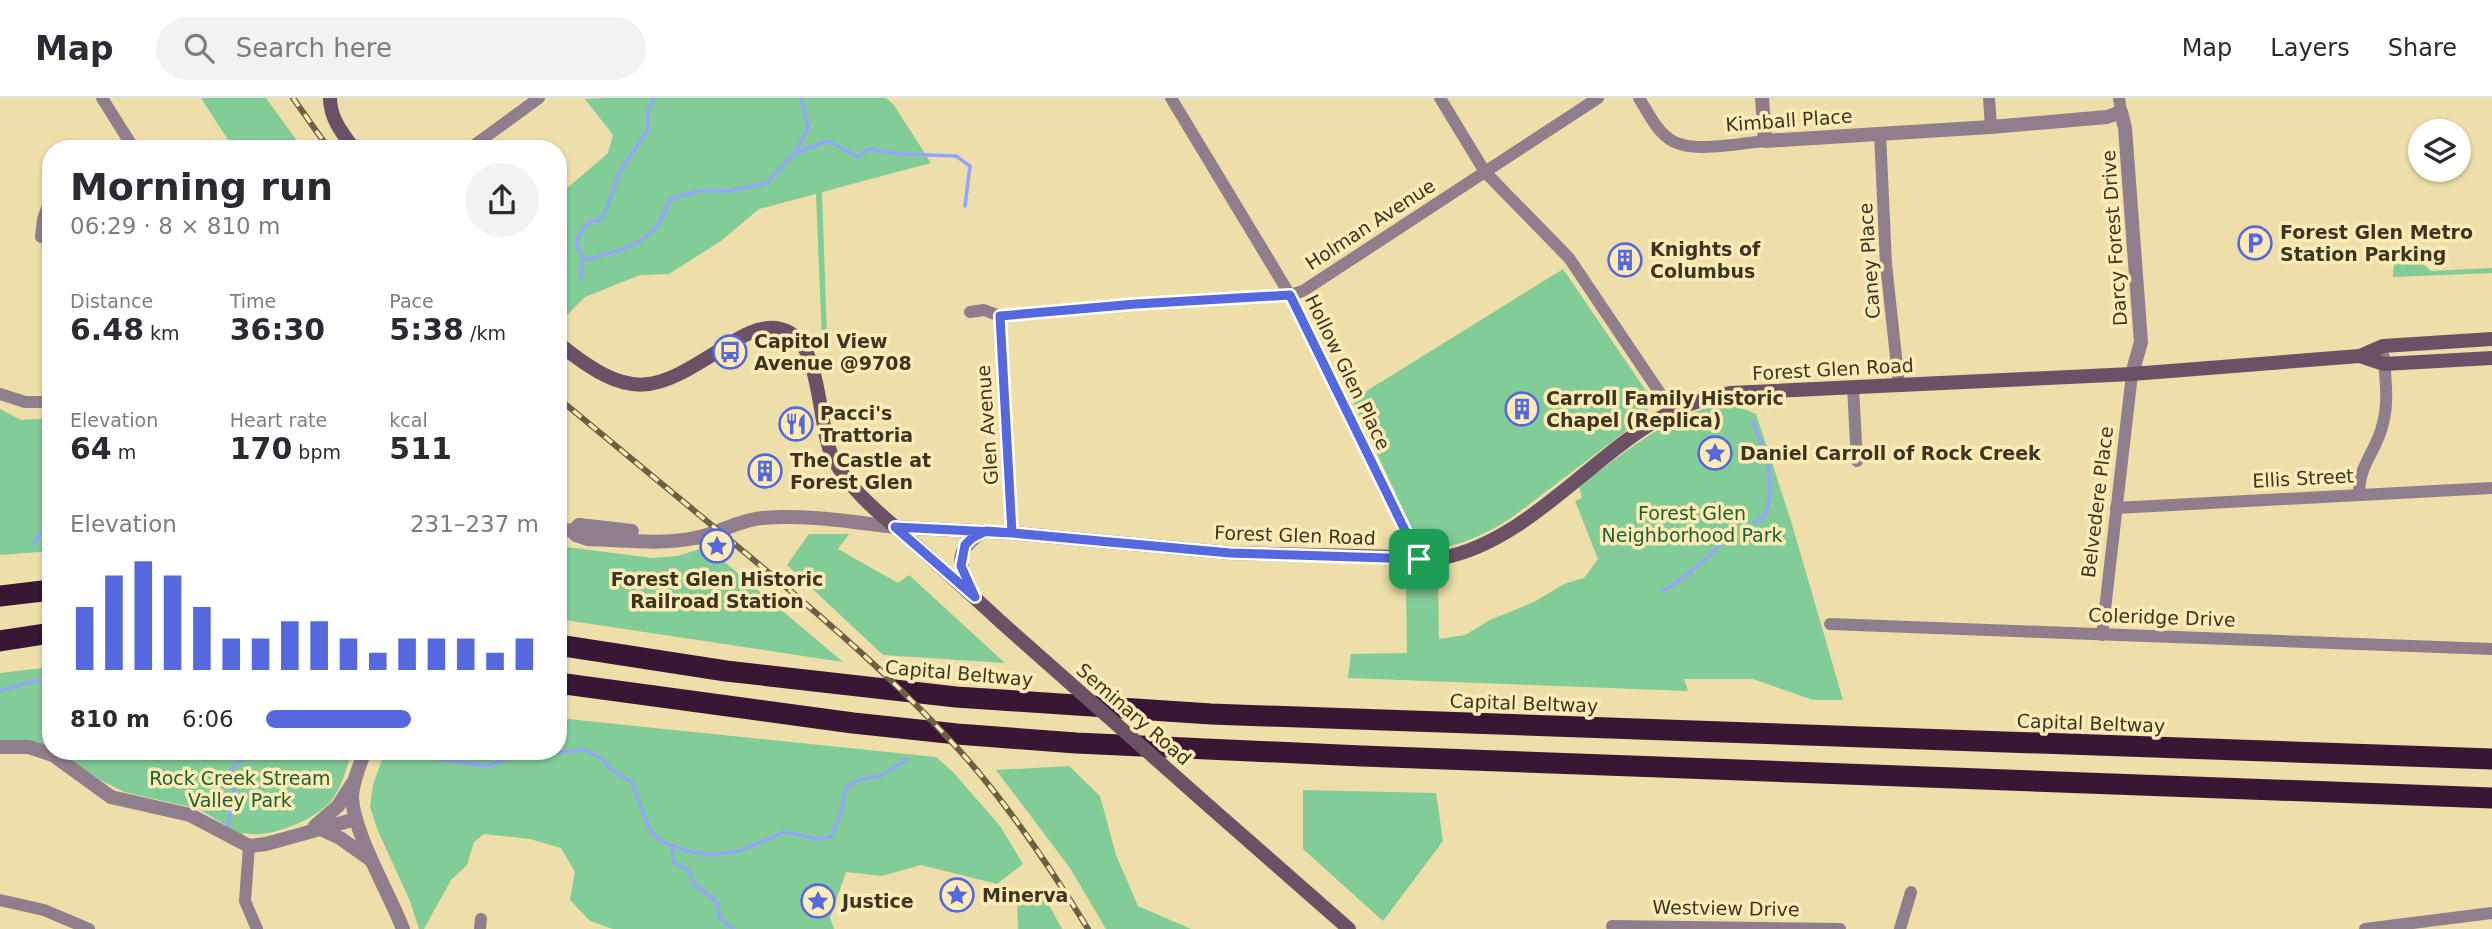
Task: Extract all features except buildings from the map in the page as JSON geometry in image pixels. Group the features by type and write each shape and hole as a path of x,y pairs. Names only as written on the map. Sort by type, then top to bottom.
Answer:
{"highway":[{"path":"0,596 42,591"},
{"path":"0,641 42,634"},
{"name":"Capital Beltway","path":"567,646 726,671 956,697 1212,714 2442,758 2492,757"},
{"path":"567,684 853,723 1076,743 1321,755 2492,798"},
{"path":"2357,794 2376,808 2492,812"}],"main road":[{"path":"330,98 330,108 338,128 347,140"},
{"name":"Seminary Road","path":"567,350 608,376 644,386 659,384 677,376 748,333 780,328 792,334 808,354 823,431 834,460 848,480 895,527 1001,622 1349,929"},
{"name":"Forest Glen Road","path":"895,527 1012,533 1230,553 1442,558 1459,555 1498,537 1672,411 1730,393 2132,374 2360,356 2383,346 2492,339"},
{"name":"Forest Glen Road","path":"2360,356 2384,364 2492,358"},
{"path":"975,597 962,568 962,556 965,545 986,531"}],"street":[{"path":"102,98 124,140"},
{"path":"482,140 540,98"},
{"name":"Hollow Glen Place","path":"1171,98 1290,295 1419,559"},
{"path":"1440,98 1485,172 1569,258 1672,411"},
{"name":"Holman Avenue","path":"970,312 984,310 1000,316 1136,304 1290,295 1303,291 1598,98"},
{"name":"Kimball Place","path":"1639,98 1669,140 1689,147 2107,117 2120,105"},
{"path":"1762,98 1766,141"},
{"path":"1989,98 1991,127"},
{"name":"Darcy Forest Drive","path":"2120,105 2125,128 2141,342 2132,374"},
{"name":"Caney Place","path":"1880,133 1886,264 1899,385"},
{"path":"41,237 42,228"},
{"name":"Glen Avenue","path":"1000,316 1012,533"},
{"path":"2360,495 2360,475 2383,424 2387,400 2383,346"},
{"name":"Belvedere Place","path":"2102,635 2132,374"},
{"path":"1853,387 1857,461"},
{"path":"0,394 25,402 42,402"},
{"name":"Ellis Street","path":"2116,508 2492,488"},
{"name":"Forest Glen Road","path":"567,530 588,538 668,542 710,535 760,515 796,513 811,518 895,527"},
{"name":"Coleridge Drive","path":"1830,624 2492,649"},
{"path":"0,747 29,747 42,751"},
{"path":"60,760 111,797 190,816 249,846 267,844 356,819"},
{"path":"362,760 352,796 356,819 403,929"},
{"path":"313,830 338,806 355,780"},
{"path":"313,830 355,847 374,863"},
{"path":"249,846 245,901 257,929"},
{"path":"1900,929 1911,892"},
{"path":"0,900 44,910 89,929"},
{"path":"2365,929 2492,912"},
{"name":"Westview Drive","path":"1612,926 1840,929"}],"green space":[{"path":"201,98 266,98 296,140 228,140"},
{"path":"886,98 894,105 931,163 822,192 827,339 822,340 816,194 759,209 721,241 669,274 640,275 585,297 567,315 567,188 608,153 613,135 585,99"},
{"path":"2408,251 2431,271 2492,268 2492,273 2393,277 2398,258"},
{"path":"1563,269 1653,401 1643,418 1511,518 1469,540 1423,552 1352,400"},
{"name":"Forest Glen Neighborhood Park","path":"1717,405 1737,406 1756,414 1791,521 1843,700 1813,700 1753,679 1684,679 1688,691 1348,678 1351,654 1407,653 1406,580 1438,580 1439,639 1465,635 1490,620 1534,602 1564,584 1584,578 1598,559 1575,501 1582,498 1579,486 1662,428"},
{"path":"0,409 21,420 42,419 42,552 0,555"},
{"path":"809,534 849,534 838,549 898,583 909,575 1005,663 883,655 787,565"},
{"path":"567,547 653,558 677,556 707,547 843,662 567,620"},
{"path":"42,668 42,745 20,740 0,742 0,673"},
{"path":"567,719 936,757 953,772 1000,826 1023,864 997,884 921,865 882,876 846,872 830,918 834,929 613,929 590,921 570,900 575,872 561,848 530,839 484,834 474,842 467,865 451,880 424,929 419,929 370,807 373,785 382,760 567,760"},
{"name":"Rock Creek Stream Valley Park","path":"70,760 349,760 337,792 327,805 293,826 255,834 241,835 199,809 124,792"},
{"path":"1069,766 1100,796 1116,855 1138,906 1191,929 1106,929 1070,868 996,770"},
{"path":"1303,790 1436,793 1443,841 1383,921 1303,849"},
{"path":"1039,887 1062,929 1018,929 1017,896"}],"waterway":[{"path":"581,278 583,260 576,240 589,221 599,221 606,211 620,171 648,130 648,111 654,98"},
{"path":"583,260 614,252 642,239 658,225 670,199 698,191 729,191 767,183 794,154 808,129 801,98"},
{"path":"795,153 828,141 858,157 868,149 902,154 956,156 970,166 965,206"},
{"path":"1753,422 1766,457 1770,481 1764,517 1754,522"},
{"path":"34,544 42,530"},
{"path":"1663,591 1689,574 1724,541 1733,537"},
{"path":"0,691 42,681"},
{"path":"567,752 585,750 600,757 613,771 632,782 649,828 660,841 684,850 711,855 740,851 784,832 817,839 831,837 841,813 846,788 858,780 880,776 908,759"},
{"path":"227,829 234,793 232,769 241,760"},
{"path":"445,760 487,766 504,760"},
{"path":"672,846 673,862 689,870 694,884 717,902 720,918 733,929"}],"railway":[{"path":"293,98 323,140"},
{"path":"567,405 802,600 915,704 968,760 1001,800 1088,929"}],"place":[{"name":"Forest Glen Metro Station Parking","path":"2255,243"},
{"name":"Knights of Columbus","path":"1625,260"},
{"name":"Capitol View Avenue @9708","path":"730,352"},
{"name":"Carroll Family Historic Chapel (Replica)","path":"1522,409"},
{"name":"Pacci's Trattoria","path":"796,424"},
{"name":"Daniel Carroll of Rock Creek","path":"1715,453"},
{"name":"The Castle at Forest Glen","path":"765,471"},
{"name":"Forest Glen Historic Railroad Station","path":"717,546"},
{"name":"Minerva","path":"957,895"},
{"name":"Justice","path":"818,901"}],"route":[{"path":"1419,559 1230,553 1012,533 986,531 895,527 975,597 961,566 965,545 986,531 1012,533 1000,316 1136,304 1290,295 1419,559"}]}
